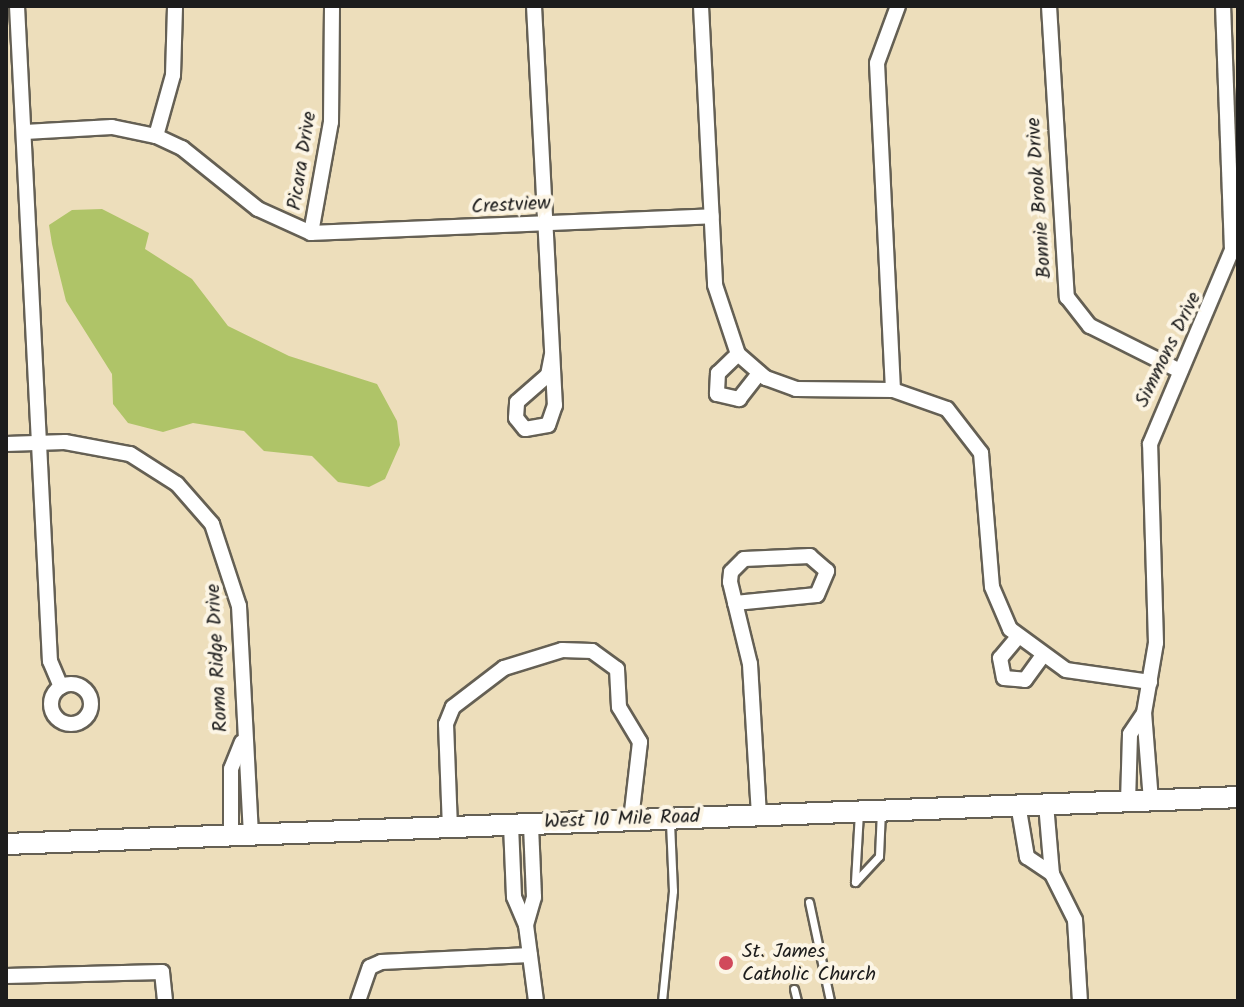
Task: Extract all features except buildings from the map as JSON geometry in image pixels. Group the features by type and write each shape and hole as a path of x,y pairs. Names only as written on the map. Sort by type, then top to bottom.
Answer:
{"main road":[{"name":"West 10 Mile Road","path":"6,844 1238,797"}],"street":[{"path":"17,6 50,661 61,687"},
{"path":"25,132 112,127 156,136 173,75 175,6"},
{"name":"Picara Drive","path":"156,136 258,209 311,233 331,122 332,6"},
{"path":"534,6 546,224 552,355 553,419 543,429 525,429 516,418 517,402 548,375 552,355"},
{"path":"701,6 717,303 738,354 759,373 812,392 893,390 947,409 977,445 992,587 1017,638 1041,658 1078,673 1150,682"},
{"path":"893,390 877,63 898,6"},
{"name":"Bonnie Brook Drive","path":"1049,6 1067,297 1099,332 1180,371"},
{"name":"Simmons Drive","path":"1151,801 1144,713 1156,643 1150,444 1180,371 1219,293 1236,216 1223,6"},
{"name":"Crestview","path":"311,233 712,216"},
{"path":"738,354 718,373 717,394 739,399 759,373"},
{"name":"Roma Ridge Drive","path":"6,444 39,442 130,454 177,484 212,524 239,606 241,834"},
{"path":"735,603 817,595 827,571 810,556 744,559 729,577 735,603 750,664 759,815"},
{"path":"1017,638 1000,658 1004,678 1025,680 1041,658"},
{"path":"450,828 446,724 453,707 504,668 562,650 592,651 617,669 619,707 640,742 631,820"},
{"name":"Simmons Drive","path":"1128,802 1130,734 1144,713"},
{"path":"1018,804 1027,857 1052,874"},
{"path":"1046,804 1052,874 1075,920 1080,1001"},
{"path":"521,824 534,897 526,925 536,1001"},
{"path":"358,1001 363,979 381,962 530,955"},
{"path":"6,976 162,972 165,1001"}],"lane":[{"path":"859,810 855,882 879,856 881,809"},
{"path":"662,1001 673,891 670,819"},
{"path":"809,902 830,1001"},
{"path":"794,989 797,1001"}],"green space":[{"path":"102,209 149,233 145,249 192,279 228,326 289,356 377,384 397,421 400,445 385,479 369,487 338,482 312,456 264,451 244,431 193,423 163,432 128,423 113,404 112,374 66,301 49,225 72,210"}],"place":[{"name":"St. James Catholic Church","path":"726,963"}]}
